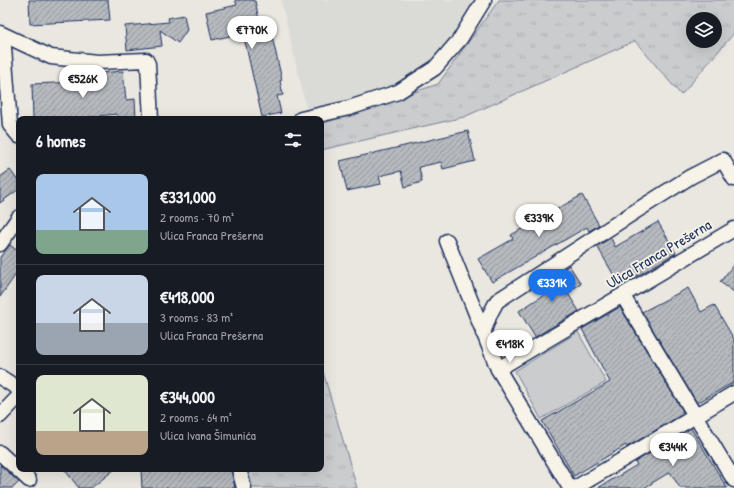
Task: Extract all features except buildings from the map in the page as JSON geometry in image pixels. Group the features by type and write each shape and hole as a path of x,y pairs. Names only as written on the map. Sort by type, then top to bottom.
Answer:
{"street":[{"path":"314,116 349,108 398,92 435,68 460,39 484,0"},
{"path":"2,34 51,57 97,62 146,60 148,64 151,116"},
{"path":"2,34 10,125 16,132"},
{"path":"483,333 490,314 497,301 636,210 690,177 723,160 734,179"},
{"path":"0,244 16,221"},
{"name":"Ulica Franca Prešerna","path":"498,369 734,229"},
{"path":"448,241 498,369 570,488"},
{"path":"623,296 734,480"},
{"path":"0,377 16,387"},
{"path":"575,488 734,393"},
{"path":"0,416 16,399"},
{"path":"0,453 16,468"},
{"path":"20,472 29,480"},
{"path":"240,472 244,488"}],"shaded area":[{"path":"281,0 480,0 433,65 394,89 351,103 307,111"}],"green space":[{"path":"499,0 734,0 734,33 722,47 722,12 686,12 686,48 721,48 681,95 635,41 464,117 324,149 324,123 438,84"},
{"path":"578,332 606,382 541,419 515,371"},
{"path":"324,375 357,488 252,488 248,472 324,472"}]}
